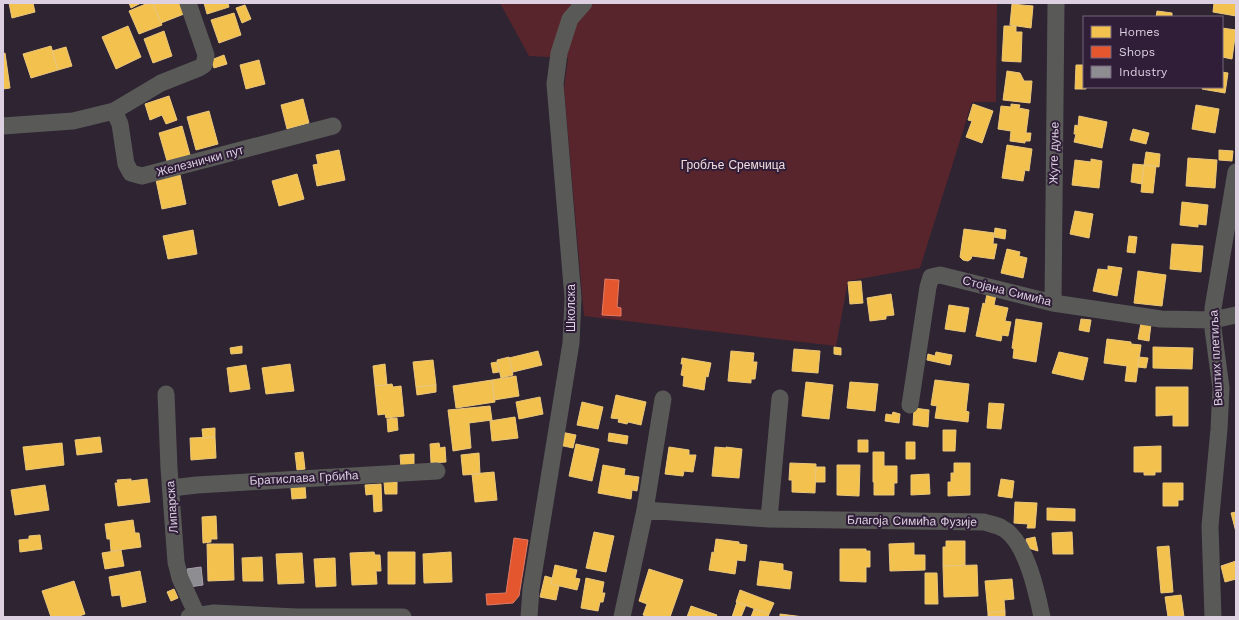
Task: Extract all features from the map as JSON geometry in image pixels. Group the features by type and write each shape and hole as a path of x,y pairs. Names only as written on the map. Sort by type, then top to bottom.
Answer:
{"street":[{"path":"3,126 72,121 114,111 162,83 184,73 194,71 204,65 206,55 188,3"},
{"name":"Школска","path":"529,617 531,589 570,350 573,298 555,84 559,53 570,19 584,3"},
{"name":"Жуте дуње","path":"1053,303 1056,3"},
{"name":"Железнички пут","path":"114,111 120,124 126,164 131,173 142,176 333,126"},
{"name":"Вештих плетиља","path":"1212,617 1210,526 1219,429 1221,388 1213,320 1214,299 1223,255 1236,172"},
{"name":"Стојана Симића","path":"910,405 928,287 931,277 940,275 1053,303 1161,319 1213,320 1236,316"},
{"name":"Липарска","path":"166,394 169,468 176,562 193,616"},
{"path":"769,519 780,398"},
{"path":"622,617 645,510 663,399"},
{"name":"Братислава Грбића","path":"171,488 197,485 437,471"},
{"name":"Благоја Симића Фузије","path":"645,510 769,519 984,522 1003,528 1014,538 1023,553 1033,578 1042,617"},
{"path":"193,616 214,613 297,617 403,617"}],"green space":[{"name":"Гробље Сремчица","path":"500,3 997,3 996,102 972,102 920,268 848,281 836,346 584,316 564,88 568,58 529,56"}],"building: Homes":[{"path":"9,3 33,3 35,12 12,18"},
{"path":"129,3 141,3 131,8"},
{"path":"148,3 153,3 162,25 139,34 129,11"},
{"path":"153,3 180,3 184,14 161,23"},
{"path":"204,3 228,3 229,7 207,14"},
{"path":"1214,3 1236,3 1236,16 1213,12"},
{"path":"1012,4 1033,6 1031,28 1010,25"},
{"path":"245,5 251,19 242,23 236,8"},
{"path":"1157,11 1172,13 1172,16 1156,16"},
{"path":"234,13 241,35 219,43 211,20"},
{"path":"128,26 141,57 116,69 102,37"},
{"path":"1004,26 1016,26 1016,32 1022,32 1021,62 1002,61"},
{"path":"1223,28 1236,30 1232,59 1223,57"},
{"path":"164,31 172,56 153,63 144,39"},
{"path":"51,46 58,70 31,78 23,54"},
{"path":"66,47 72,66 58,70 52,51"},
{"path":"5,53 10,88 3,89 3,54"},
{"path":"224,55 227,64 214,68 211,60"},
{"path":"259,60 265,84 246,89 240,65"},
{"path":"1076,65 1083,65 1083,88 1086,89 1075,89"},
{"path":"1007,71 1020,73 1024,81 1032,81 1030,103 1003,100"},
{"path":"1223,72 1228,73 1225,93 1202,89 1223,88"},
{"path":"169,96 177,120 166,124 162,115 150,120 145,104"},
{"path":"303,99 309,123 287,129 281,105"},
{"path":"973,104 993,111 982,143 966,137 972,121 968,120"},
{"path":"1011,104 1020,105 1019,108 1029,110 1026,133 1031,133 1030,141 1025,141 1025,143 1010,141 1011,131 998,129 1001,106 1011,107"},
{"path":"1196,105 1219,109 1215,133 1192,129"},
{"path":"209,111 218,144 196,150 187,117"},
{"path":"1079,116 1107,122 1102,148 1074,142 1076,134 1074,134 1075,125 1078,126"},
{"path":"182,126 190,155 167,161 159,133"},
{"path":"1133,129 1149,133 1146,144 1130,140"},
{"path":"1007,145 1032,149 1029,171 1025,170 1023,181 1002,178"},
{"path":"339,150 345,180 317,186 313,165 318,164 316,155"},
{"path":"1219,150 1233,151 1232,161 1219,160"},
{"path":"1146,152 1160,154 1159,167 1144,165"},
{"path":"1188,158 1217,160 1215,188 1186,186"},
{"path":"1091,159 1102,161 1099,188 1072,185 1075,160 1091,162"},
{"path":"1133,164 1144,165 1142,184 1131,182"},
{"path":"1144,165 1156,166 1153,193 1141,192"},
{"path":"297,174 304,199 279,206 272,181"},
{"path":"180,175 186,204 162,209 156,180"},
{"path":"1182,202 1208,205 1206,225 1198,224 1198,227 1180,225"},
{"path":"1075,211 1093,214 1089,238 1070,234"},
{"path":"995,228 1006,230 1005,239 994,237"},
{"path":"964,229 994,233 993,244 997,244 994,259 972,256 968,261 963,260 960,257"},
{"path":"193,230 197,254 168,259 163,236"},
{"path":"1129,236 1137,237 1135,253 1127,252"},
{"path":"1172,244 1203,246 1201,272 1170,269"},
{"path":"1007,249 1020,252 1019,256 1027,258 1023,278 1001,273"},
{"path":"1108,266 1122,268 1117,296 1093,291 1098,269 1108,270"},
{"path":"1138,271 1166,275 1162,306 1134,303"},
{"path":"861,281 863,303 850,304 848,282"},
{"path":"891,294 894,315 886,316 886,319 870,321 867,298"},
{"path":"987,294 996,295 994,305 1008,308 1005,321 1011,322 1008,336 1002,335 1001,341 976,336 983,303 985,304"},
{"path":"949,305 969,308 965,332 945,329"},
{"path":"1016,319 1042,323 1036,362 1013,358 1014,349 1012,348"},
{"path":"1081,319 1091,320 1089,332 1079,330"},
{"path":"1141,323 1151,324 1149,341 1138,339"},
{"path":"1107,339 1131,342 1131,344 1141,345 1136,382 1125,381 1127,366 1104,363"},
{"path":"242,346 242,353 231,354 230,348"},
{"path":"834,347 841,348 841,355 834,354"},
{"path":"1153,347 1193,348 1192,369 1153,368"},
{"path":"794,349 820,351 818,373 792,371"},
{"path":"538,351 542,365 513,372 509,358"},
{"path":"731,351 754,353 753,362 757,362 755,379 751,379 751,383 728,381"},
{"path":"936,352 952,355 950,365 927,360 928,354 935,356"},
{"path":"1059,352 1088,358 1083,380 1052,373"},
{"path":"509,357 513,375 501,378 497,360"},
{"path":"1139,357 1148,358 1146,368 1138,367"},
{"path":"682,358 711,363 708,377 706,376 704,390 683,386 684,376 681,375 683,364 681,364"},
{"path":"433,360 436,385 416,387 413,362"},
{"path":"497,362 499,372 493,373 491,363"},
{"path":"290,364 294,391 266,394 262,368"},
{"path":"385,364 387,385 375,386 373,366"},
{"path":"246,365 250,389 230,392 227,368"},
{"path":"516,376 519,396 494,400 492,380"},
{"path":"492,380 495,402 456,408 453,386"},
{"path":"935,380 969,384 966,411 969,412 968,422 935,418 937,406 931,405"},
{"path":"806,382 833,385 829,419 802,416"},
{"path":"850,382 878,384 875,411 847,408"},
{"path":"392,384 393,387 401,386 404,416 386,418 385,414 378,415 375,386"},
{"path":"436,385 436,392 417,395 416,387"},
{"path":"1156,387 1188,387 1188,426 1173,426 1173,415 1156,416"},
{"path":"616,395 646,402 641,425 628,422 627,424 618,422 619,419 611,418"},
{"path":"540,397 543,414 519,419 516,402"},
{"path":"582,402 603,407 598,429 577,425"},
{"path":"989,403 1004,404 1001,429 987,428"},
{"path":"490,406 492,420 469,423 471,448 453,451 448,410"},
{"path":"914,408 929,410 928,427 913,425"},
{"path":"893,412 900,414 899,423 885,421 886,414 892,415"},
{"path":"515,417 518,438 492,441 490,421"},
{"path":"397,418 398,430 388,432 387,419"},
{"path":"215,428 215,437 203,438 202,429"},
{"path":"943,430 956,430 955,451 943,451"},
{"path":"561,432 576,435 573,448 559,445"},
{"path":"609,433 628,436 627,444 608,441"},
{"path":"100,437 102,452 77,455 75,440"},
{"path":"215,437 216,458 191,460 190,438"},
{"path":"858,440 868,440 868,452 858,452"},
{"path":"906,442 915,442 915,459 906,459"},
{"path":"62,443 64,465 26,470 23,447"},
{"path":"439,443 440,448 445,447 446,462 431,463 430,444"},
{"path":"576,444 599,449 592,481 569,476"},
{"path":"1161,446 1161,472 1155,472 1155,475 1144,475 1144,472 1134,472 1134,447"},
{"path":"669,447 689,450 689,455 696,455 693,472 684,471 683,476 665,474"},
{"path":"715,447 742,449 739,478 712,476"},
{"path":"303,452 305,469 297,470 295,453"},
{"path":"873,452 884,452 884,466 897,466 897,483 894,483 894,495 874,495"},
{"path":"479,453 480,474 463,475 461,455"},
{"path":"414,454 414,467 401,467 400,455"},
{"path":"790,463 816,464 815,493 792,492 792,480 789,480"},
{"path":"954,463 970,463 970,495 948,496 948,482 951,482 951,473 954,473"},
{"path":"603,465 625,469 624,475 639,477 637,491 632,490 631,499 598,493"},
{"path":"837,465 860,465 859,496 837,495"},
{"path":"816,467 825,467 825,482 815,482"},
{"path":"494,472 497,500 475,502 472,474"},
{"path":"929,474 930,494 911,495 911,475"},
{"path":"131,479 131,481 147,479 150,502 118,506 115,483 118,483 117,480"},
{"path":"1001,479 1014,481 1012,498 998,496"},
{"path":"384,482 397,482 397,494 385,494"},
{"path":"1163,483 1183,483 1183,500 1178,500 1178,506 1163,506"},
{"path":"381,484 382,511 374,512 373,494 366,495 365,485"},
{"path":"45,485 49,510 15,515 11,490"},
{"path":"305,486 306,498 292,499 291,488"},
{"path":"1015,502 1037,503 1035,528 1027,528 1028,524 1014,523"},
{"path":"1047,508 1075,509 1075,521 1047,520"},
{"path":"1236,512 1236,532 1231,513"},
{"path":"216,516 217,539 211,539 211,542 203,543 202,517"},
{"path":"133,520 135,533 139,533 141,547 111,551 110,539 107,539 105,524"},
{"path":"594,532 614,536 606,572 586,568"},
{"path":"1072,532 1073,554 1053,554 1052,533"},
{"path":"40,535 42,549 20,552 19,540 29,539 29,536"},
{"path":"1035,537 1038,551 1028,548 1026,539"},
{"path":"716,539 739,542 739,544 747,545 745,561 737,560 735,574 709,570"},
{"path":"946,541 965,541 965,565 943,566 943,547 946,547"},
{"path":"914,543 914,555 925,555 925,570 890,571 889,544"},
{"path":"207,544 233,544 234,580 208,581"},
{"path":"1169,546 1173,592 1161,593 1157,547"},
{"path":"840,549 866,549 866,551 870,551 870,567 866,567 866,582 840,581"},
{"path":"121,550 124,566 105,569 102,553"},
{"path":"374,552 375,555 380,555 381,571 376,571 377,584 352,585 350,553"},
{"path":"388,552 415,552 415,584 388,584"},
{"path":"451,552 452,582 424,583 423,554"},
{"path":"302,553 304,583 278,584 276,554"},
{"path":"262,557 263,581 243,581 242,558"},
{"path":"335,558 336,586 316,587 314,559"},
{"path":"760,561 783,564 783,570 792,572 790,589 757,585"},
{"path":"1236,561 1236,579 1225,582 1221,566"},
{"path":"555,565 577,570 575,578 580,579 577,590 551,584"},
{"path":"977,565 978,596 944,597 943,566"},
{"path":"649,569 683,580 670,617 649,617 643,615 647,604 639,601"},
{"path":"140,571 146,602 122,607 120,595 112,596 109,577"},
{"path":"925,573 937,573 938,604 925,604"},
{"path":"545,576 552,578 551,584 559,586 556,600 540,597"},
{"path":"586,578 604,582 602,593 605,593 603,602 600,602 598,611 581,608"},
{"path":"1012,579 1014,599 1004,600 1005,611 988,613 985,581"},
{"path":"74,581 85,614 76,617 51,617 42,591"},
{"path":"174,589 178,598 171,601 167,592"},
{"path":"740,590 774,603 769,614 736,602"},
{"path":"1181,595 1184,617 1168,617 1165,597"},
{"path":"737,602 746,605 741,617 732,617"},
{"path":"691,606 717,615 716,617 687,617"},
{"path":"754,609 769,614 768,617 751,617"},
{"path":"1005,611 1005,617 988,617 988,613"},
{"path":"780,614 804,617 780,617"}],"building: Shops":[{"path":"605,279 619,280 617,307 621,308 621,316 602,315"},
{"path":"514,538 528,540 519,596 513,603 487,605 486,594 506,593"}],"building: Industry":[{"path":"201,567 203,585 189,587 187,569"}]}
